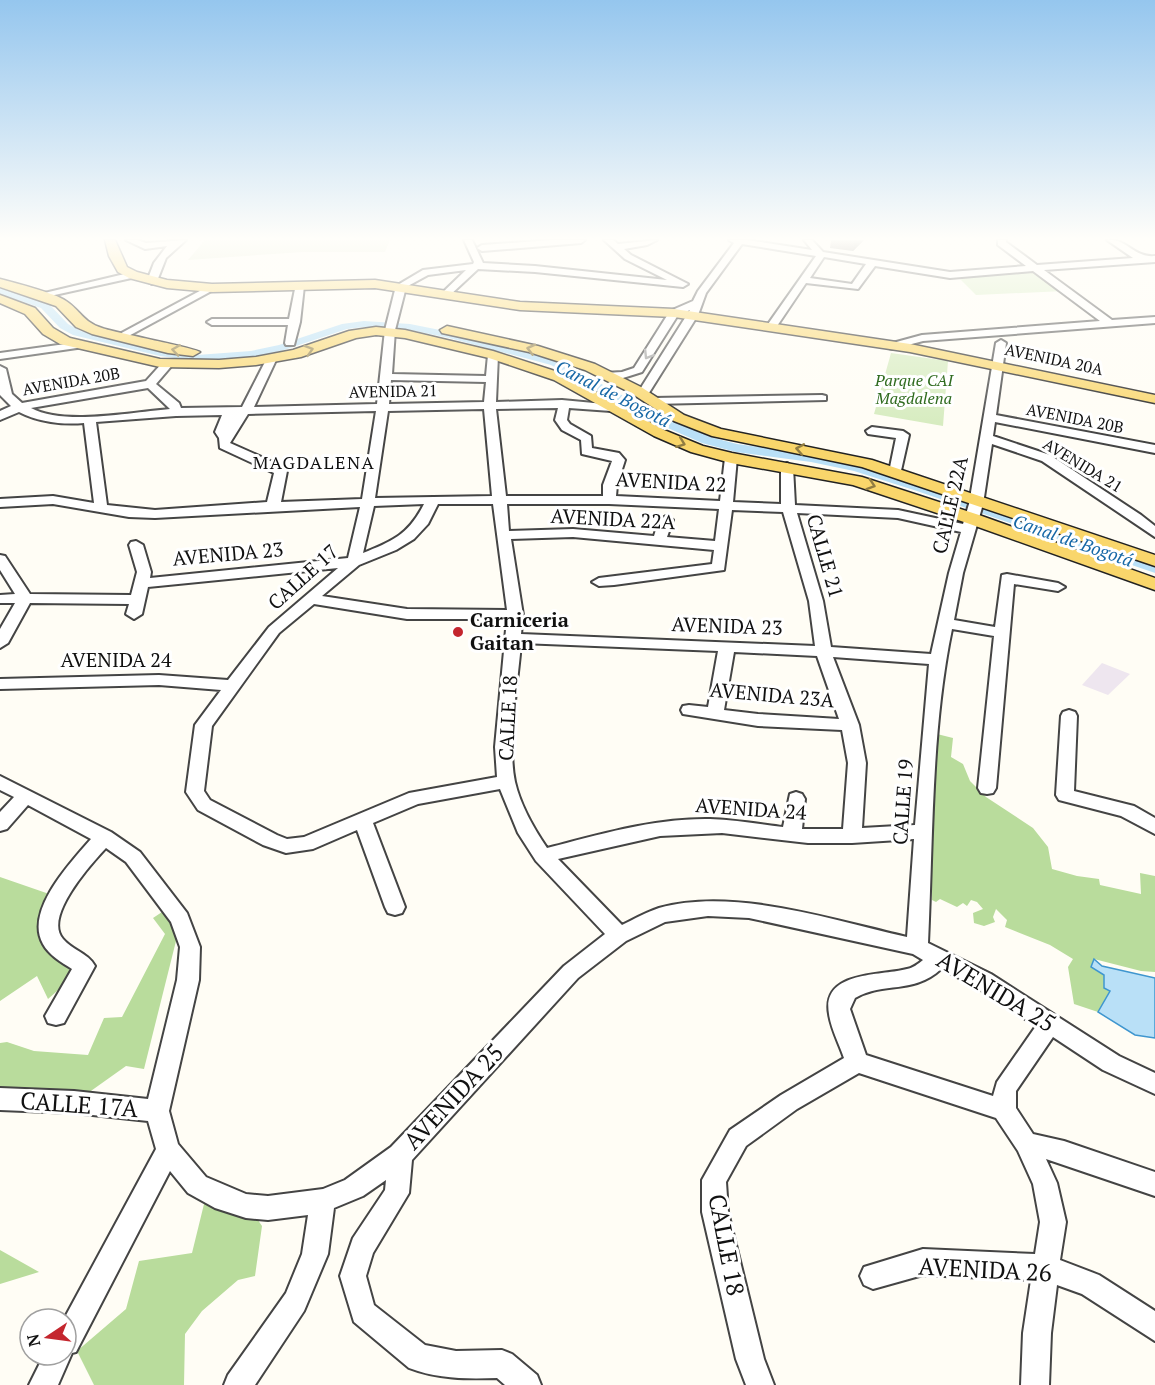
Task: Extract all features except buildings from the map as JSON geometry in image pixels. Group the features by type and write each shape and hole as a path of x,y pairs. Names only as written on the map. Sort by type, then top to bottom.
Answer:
{"main road":[{"path":"9,305 30,311 55,336 80,345 168,363 219,364 272,358 306,351 359,333 391,326 545,371 673,440 731,458 856,481 1155,561"},
{"path":"62,305 85,327 168,349 195,352 249,351 290,343 345,323 391,326 422,324 525,347 561,357 608,375 679,418 717,433 852,459 895,472 974,514 1155,584"},
{"name":"AVENIDA 20A","path":"512,305 671,318 694,309 771,327 998,362 1155,392"},
{"name":"AVENIDA 20A","path":"998,362 1155,399"}],"street":[{"path":"119,337 180,305"},
{"path":"290,343 297,305"},
{"name":"CALLE 17","path":"362,820 306,843 286,846 204,805 195,792 196,773 204,726 232,686 274,630 354,562 368,502 387,377 391,326 396,305"},
{"path":"692,305 694,309"},
{"path":"697,305 648,398 822,398"},
{"path":"771,327 788,305"},
{"path":"1084,305 1110,324"},
{"path":"608,375 623,375 638,370 671,318"},
{"path":"893,346 922,338 1155,320"},
{"path":"212,322 295,322"},
{"name":"CALLE 22A","path":"937,664 956,573 974,514 1001,343"},
{"path":"0,356 80,345"},
{"name":"CALLE 18","path":"494,355 490,406 499,502 515,615 504,747 506,782 527,833 543,856 619,935"},
{"path":"272,358 239,411 233,432 225,438 224,446 281,471 273,506"},
{"path":"168,363 150,384 175,405 176,412"},
{"path":"0,369 3,396 19,407"},
{"path":"387,377 492,379"},
{"name":"AVENIDA 20B","path":"0,416 19,407 150,384"},
{"path":"562,404 564,409 561,420 566,427 587,439 586,451 615,456 619,460 610,484 609,500"},
{"name":"AVENIDA 21","path":"19,407 34,415 52,420 90,420 176,412 562,404 611,407"},
{"name":"AVENIDA 20B","path":"990,418 1155,449"},
{"path":"90,420 101,508"},
{"path":"872,431 903,435 895,472"},
{"name":"AVENIDA 21","path":"986,438 1046,458 1155,533"},
{"path":"599,582 638,580 667,573 719,567 731,458"},
{"name":"CALLE 21","path":"787,467 788,507 816,601 825,654 850,725 858,763 852,836"},
{"path":"0,494 7,502 53,500 155,514 368,502"},
{"path":"354,562 391,547 409,536 421,524 434,500"},
{"name":"AVENIDA 22","path":"368,502 609,500 898,514 974,514"},
{"path":"659,541 666,520"},
{"name":"AVENIDA 22A","path":"503,535 573,533 720,546"},
{"path":"0,599 25,598 135,607 144,572 136,545"},
{"path":"0,559 25,598"},
{"name":"AVENIDA 23","path":"141,583 354,562"},
{"path":"987,788 1007,578 1058,587"},
{"path":"0,643 25,598"},
{"path":"310,598 407,614 515,615"},
{"path":"946,623 1002,633"},
{"name":"AVENIDA 23","path":"514,643 825,654 937,664"},
{"path":"715,714 726,651"},
{"name":"CALLE 19","path":"917,947 923,831 937,664"},
{"name":"AVENIDA 24","path":"0,684 159,680 232,686"},
{"name":"AVENIDA 23A","path":"689,710 758,720 850,725"},
{"path":"1069,716 1065,795 1126,811 1155,828"},
{"name":"AVENIDA 25","path":"0,782 104,837 133,857 180,919 190,947 188,980 157,1111 168,1150 197,1185 235,1203 268,1208 323,1201 354,1188 400,1155 571,972 619,935 662,915 708,908 749,910 917,947 983,980 1111,1063 1155,1084"},
{"path":"395,907 362,820 415,798 506,782"},
{"path":"0,824 26,795"},
{"path":"792,835 796,799"},
{"name":"AVENIDA 24","path":"543,856 624,835 663,828 702,825 792,835 852,836 923,831"},
{"path":"56,1016 84,966 52,941 47,926 60,891 104,837"},
{"path":"939,957 924,972 911,978 855,986 843,996 839,1010 857,1062 1004,1110"},
{"path":"1035,1385 1038,1332 1053,1222 1045,1183 1026,1143 1004,1110 1005,1089 1050,1023"},
{"name":"CALLE 18","path":"760,1385 750,1359 715,1212 714,1180 725,1157 738,1138 789,1102 857,1062"},
{"name":"CALLE 17A","path":"0,1099 74,1102 157,1111"},
{"path":"1026,1143 1064,1152 1155,1184"},
{"path":"78,1319 168,1150"},
{"path":"400,1155 397,1193 362,1247 353,1276 363,1314 419,1358 456,1365 502,1364 527,1385"},
{"path":"238,1385 295,1302 315,1254 323,1201"},
{"name":"AVENIDA 26","path":"873,1276 923,1262 1046,1268 1090,1284 1155,1328"},
{"path":"43,1385 53,1367"}],"shaded area":[{"path":"1102,663 1130,674 1108,695 1082,685"}],"green space":[{"name":"Parque CAI Magdalena","path":"891,353 948,361 943,426 874,414"},
{"path":"937,734 953,738 951,757 963,764 970,781 986,797 1033,828 1048,847 1052,869 1099,879 1100,885 1141,894 1140,873 1155,876 1155,972 1141,971 1094,959 1111,991 1098,1012 1074,1004 1068,967 1073,959 1050,945 1005,927 1007,920 996,909 993,917 995,922 984,926 974,923 973,913 983,909 977,902 971,900 967,906 963,903 957,907 940,899 936,902 932,900 932,870 925,868 932,843 924,835 933,829 930,819"},
{"path":"0,877 55,896 40,937 81,970 48,999 37,976 0,1001"},
{"path":"162,912 178,933 144,1069 126,1066 81,1098 0,1094 0,1043 7,1042 34,1051 88,1055 104,1018 122,1017 165,934 153,918"},
{"path":"205,1200 247,1204 262,1226 255,1276 238,1280 202,1311 185,1334 184,1385 94,1385 78,1350 126,1309 139,1261 192,1253"},
{"path":"0,1250 39,1272 0,1284"}],"water":[{"path":"1094,959 1102,966 1155,978 1155,1038 1135,1035 1098,1012 1110,991 1104,988 1104,975 1091,967"}],"waterway":[{"name":"Canal de Bogotá","path":"41,305 64,326 77,333 160,353 197,358 251,354 281,348 346,326 364,324 410,327 450,335 555,363 649,415 706,440 736,448 811,458 857,468 922,488 1155,569"}],"place":[{"name":"Carniceria Gaitan","path":"458,632"}],"district":[{"name":"MAGDALENA","path":"314,463"}]}
